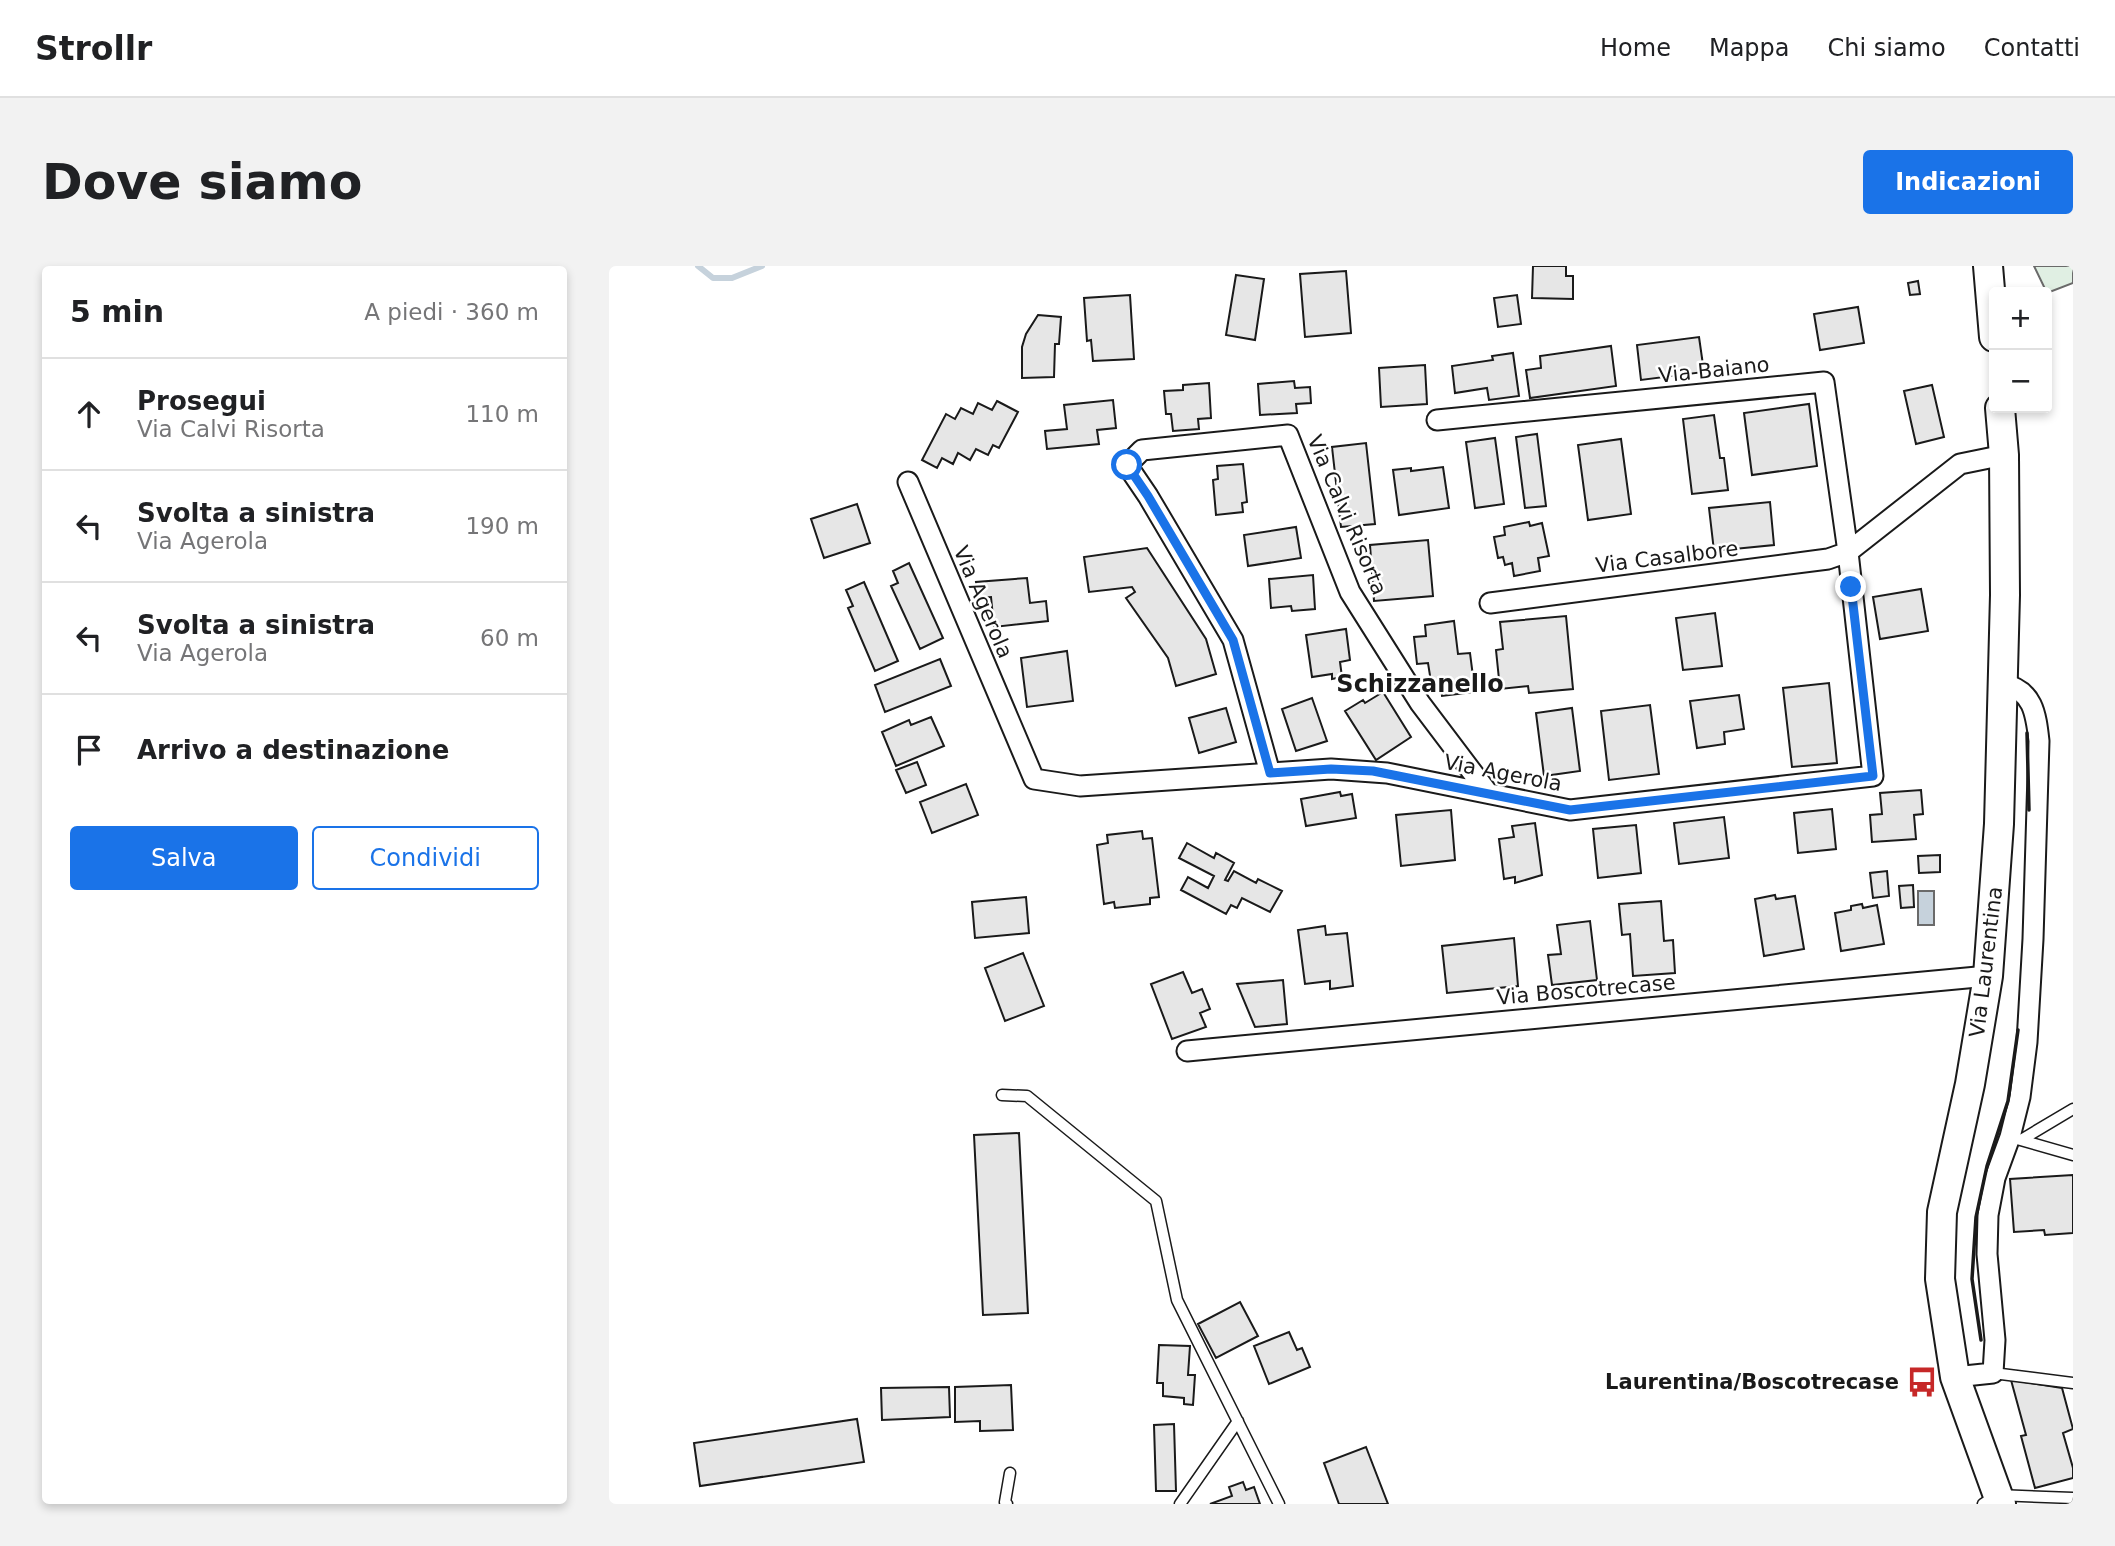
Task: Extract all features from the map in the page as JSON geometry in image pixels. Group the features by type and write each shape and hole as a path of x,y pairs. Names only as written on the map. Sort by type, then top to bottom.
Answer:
{"main road":[{"path":"1988,266 1990,287"},
{"name":"Via Laurentina","path":"1994,1501 1955,1377 1940,1279 1942,1212 1970,1084 1988,976 1999,824 2005,595 2004,455 2000,413"}],"street":[{"name":"Via Baiano","path":"1437,420 1824,382 1848,552"},
{"name":"Via Calvi Risorta","path":"1270,773 1233,640 1127,465 1142,450 1288,435 1350,592 1420,703 1488,793"},
{"path":"1848,552 1960,464 2004,455"},
{"name":"Via Agerola","path":"908,482 1034,779 1080,786 1331,769 1373,771 1570,810 1873,776 1848,552"},
{"name":"Via Casalbore","path":"1490,603 1828,559 1848,552"},
{"path":"1955,1377 1993,1373 1995,1340 1987,1254 1988,1215 1995,1178 2016,1139 2027,1042 2039,755 2036,717 2030,702 2015,686 2002,684"},
{"name":"Via Boscotrecase","path":"1188,1051 1988,976"}],"lane":[{"path":"1002,1095 1027,1096 1156,1200 1177,1300 1279,1504"},
{"path":"2016,1139 2073,1109"},
{"path":"2016,1139 2073,1155"},
{"path":"1993,1373 2073,1383"},
{"path":"1180,1504 1238,1421"},
{"path":"1007,1504 1010,1473"},
{"path":"1994,1501 2073,1498"}],"green space":[{"path":"2034,266 2073,266 2073,283 2052,291 2052,287 2044,287"}],"shaded area":[{"path":"1918,891 1934,891 1934,925 1918,925"}],"building":[{"path":"1533,266 1566,266 1566,276 1573,276 1573,299 1532,298"},
{"path":"1346,271 1351,333 1305,337 1300,274"},
{"path":"1236,275 1264,279 1255,340 1226,335"},
{"path":"1918,281 1920,294 1910,295 1908,283"},
{"path":"1130,295 1134,359 1093,361 1091,340 1087,341 1084,298"},
{"path":"1517,295 1521,324 1498,327 1494,298"},
{"path":"1858,307 1864,343 1820,350 1814,314"},
{"path":"1038,315 1061,317 1059,344 1055,344 1054,377 1022,378 1022,347 1026,334"},
{"path":"1699,337 1704,372 1641,380 1637,345"},
{"path":"1611,346 1616,386 1530,398 1526,370 1541,368 1540,356"},
{"path":"1513,353 1519,396 1489,400 1487,388 1455,393 1452,366 1493,360 1492,356"},
{"path":"1425,365 1427,404 1381,407 1379,368"},
{"path":"1294,381 1295,388 1310,387 1311,403 1296,404 1297,413 1260,415 1258,384"},
{"path":"1209,383 1211,418 1198,419 1199,429 1173,431 1171,414 1166,414 1164,391 1183,390 1183,385"},
{"path":"1932,385 1944,437 1916,444 1904,391"},
{"path":"1113,400 1116,428 1097,430 1099,444 1047,449 1045,431 1067,429 1064,405"},
{"path":"997,401 1018,412 999,448 993,445 988,455 976,449 970,460 958,453 953,464 942,458 937,468 922,460 946,414 955,419 961,408 973,414 978,403 992,410"},
{"path":"1809,404 1817,466 1752,475 1744,413"},
{"path":"1714,415 1728,490 1692,494 1683,419"},
{"path":"1537,434 1546,506 1525,508 1516,437"},
{"path":"1495,438 1504,504 1475,508 1466,442"},
{"path":"1621,439 1631,514 1588,520 1578,445"},
{"path":"1366,443 1375,524 1341,527 1332,447"},
{"path":"1243,464 1247,502 1242,503 1243,512 1216,515 1213,480 1218,479 1217,466"},
{"path":"1443,467 1449,508 1399,515 1393,470"},
{"path":"1770,502 1774,545 1714,551 1709,508"},
{"path":"857,504 870,543 824,558 811,519"},
{"path":"1529,522 1530,526 1542,523 1549,556 1538,558 1540,571 1514,576 1512,563 1505,565 1503,557 1498,558 1494,537 1505,535 1504,527"},
{"path":"1296,527 1301,558 1248,566 1244,535"},
{"path":"1428,540 1433,596 1374,601 1370,545"},
{"path":"1147,548 1206,639 1216,674 1176,686 1168,658 1126,598 1135,592 1132,587 1089,592 1084,557"},
{"path":"909,563 943,638 920,649 891,586 898,583 893,571"},
{"path":"1313,575 1315,609 1292,611 1291,606 1271,608 1269,579"},
{"path":"1027,578 1030,603 1046,601 1048,621 994,627 991,597 978,598 976,582"},
{"path":"864,582 898,661 875,671 848,608 853,606 846,590"},
{"path":"1921,589 1928,631 1880,639 1873,597"},
{"path":"1715,613 1722,666 1683,670 1676,618"},
{"path":"1566,616 1573,689 1529,693 1528,686 1500,689 1496,650 1503,649 1500,622"},
{"path":"1454,621 1458,654 1470,653 1475,692 1442,696 1441,687 1432,688 1428,663 1417,664 1414,637 1426,636 1425,625"},
{"path":"1346,629 1350,660 1340,662 1342,677 1332,679 1332,674 1312,677 1306,635"},
{"path":"1067,651 1073,701 1027,707 1021,658"},
{"path":"940,659 951,686 885,712 875,685"},
{"path":"1829,683 1837,763 1792,767 1783,688"},
{"path":"1383,692 1411,737 1376,760 1345,711"},
{"path":"1739,695 1744,729 1724,732 1725,744 1697,748 1690,701"},
{"path":"1312,698 1327,741 1296,751 1282,709"},
{"path":"1650,705 1659,774 1609,780 1601,711"},
{"path":"1226,708 1236,742 1199,753 1189,718"},
{"path":"1572,708 1580,771 1544,776 1536,713"},
{"path":"931,717 944,746 896,766 882,732 909,720 911,725"},
{"path":"917,762 926,785 906,793 896,770"},
{"path":"966,784 978,815 932,833 920,802"},
{"path":"1921,790 1923,814 1914,815 1916,839 1872,842 1870,815 1882,814 1880,793"},
{"path":"1340,792 1341,796 1352,794 1356,818 1306,826 1301,799"},
{"path":"1832,809 1836,849 1798,853 1794,813"},
{"path":"1451,810 1455,860 1401,866 1396,815"},
{"path":"1724,817 1729,858 1679,864 1674,823"},
{"path":"1535,823 1542,875 1515,883 1515,877 1504,879 1499,839 1514,837 1512,826"},
{"path":"1636,825 1641,873 1598,878 1593,829"},
{"path":"1142,831 1143,839 1152,838 1159,897 1150,898 1150,904 1115,908 1114,902 1104,904 1097,845 1108,843 1107,835"},
{"path":"1187,843 1214,858 1216,853 1234,863 1225,880 1228,881 1234,871 1256,883 1258,879 1282,891 1270,912 1242,898 1237,908 1231,905 1226,914 1181,890 1188,877 1208,888 1214,876 1179,858"},
{"path":"1940,855 1940,872 1919,873 1918,856"},
{"path":"1887,871 1889,896 1873,898 1870,873"},
{"path":"1913,885 1914,907 1901,908 1899,886"},
{"path":"1775,895 1776,899 1795,896 1804,949 1764,956 1755,899"},
{"path":"1026,897 1029,933 975,938 972,902"},
{"path":"1661,901 1664,941 1673,940 1675,973 1633,976 1630,934 1622,935 1619,904"},
{"path":"1862,904 1863,908 1877,905 1884,944 1841,951 1835,913 1851,910 1851,906"},
{"path":"1590,921 1597,980 1552,985 1548,955 1561,954 1557,925"},
{"path":"1325,926 1326,935 1347,933 1353,986 1330,989 1330,981 1305,984 1298,930"},
{"path":"1514,938 1518,986 1447,993 1442,946"},
{"path":"1023,953 1044,1006 1005,1021 985,968"},
{"path":"1183,972 1192,993 1202,989 1210,1009 1200,1013 1206,1027 1172,1039 1151,984"},
{"path":"1283,980 1287,1024 1255,1027 1237,984"},
{"path":"1019,1133 1028,1313 983,1315 974,1135"},
{"path":"2073,1175 2073,1233 2045,1235 2044,1230 2014,1232 2010,1179"},
{"path":"1240,1302 1258,1336 1216,1358 1198,1324"},
{"path":"1289,1332 1297,1350 1302,1348 1310,1367 1269,1384 1254,1346"},
{"path":"1159,1345 1190,1346 1188,1375 1195,1375 1193,1405 1184,1404 1184,1398 1163,1396 1163,1383 1157,1383"},
{"path":"2011,1380 2062,1388 2073,1429 2063,1433 2073,1468 2073,1478 2035,1488 2021,1436 2026,1435"},
{"path":"1011,1385 1013,1430 980,1431 980,1421 955,1422 955,1387"},
{"path":"949,1387 950,1417 882,1420 881,1388"},
{"path":"857,1419 864,1462 700,1486 694,1443"},
{"path":"1174,1424 1176,1491 1156,1491 1154,1425"},
{"path":"1366,1447 1388,1504 1339,1504 1324,1463"},
{"path":"1243,1482 1246,1490 1254,1487 1260,1504 1210,1504 1232,1496 1229,1487"}],"waterway":[{"path":"698,266 713,278 732,278 762,266"}],"wall":[{"path":"2027,733 2029,810"},
{"path":"1981,1340 1972,1279 1976,1217 1987,1166 2008,1101 2018,1030"}],"place":[{"name":"Laurentina/Boscotrecase","path":"1922,1382"}],"district":[{"name":"Schizzanello","path":"1420,684"}],"route":[{"path":"1127,465 1233,640 1270,773 1359,769 1570,810 1873,776 1851,587"}]}
